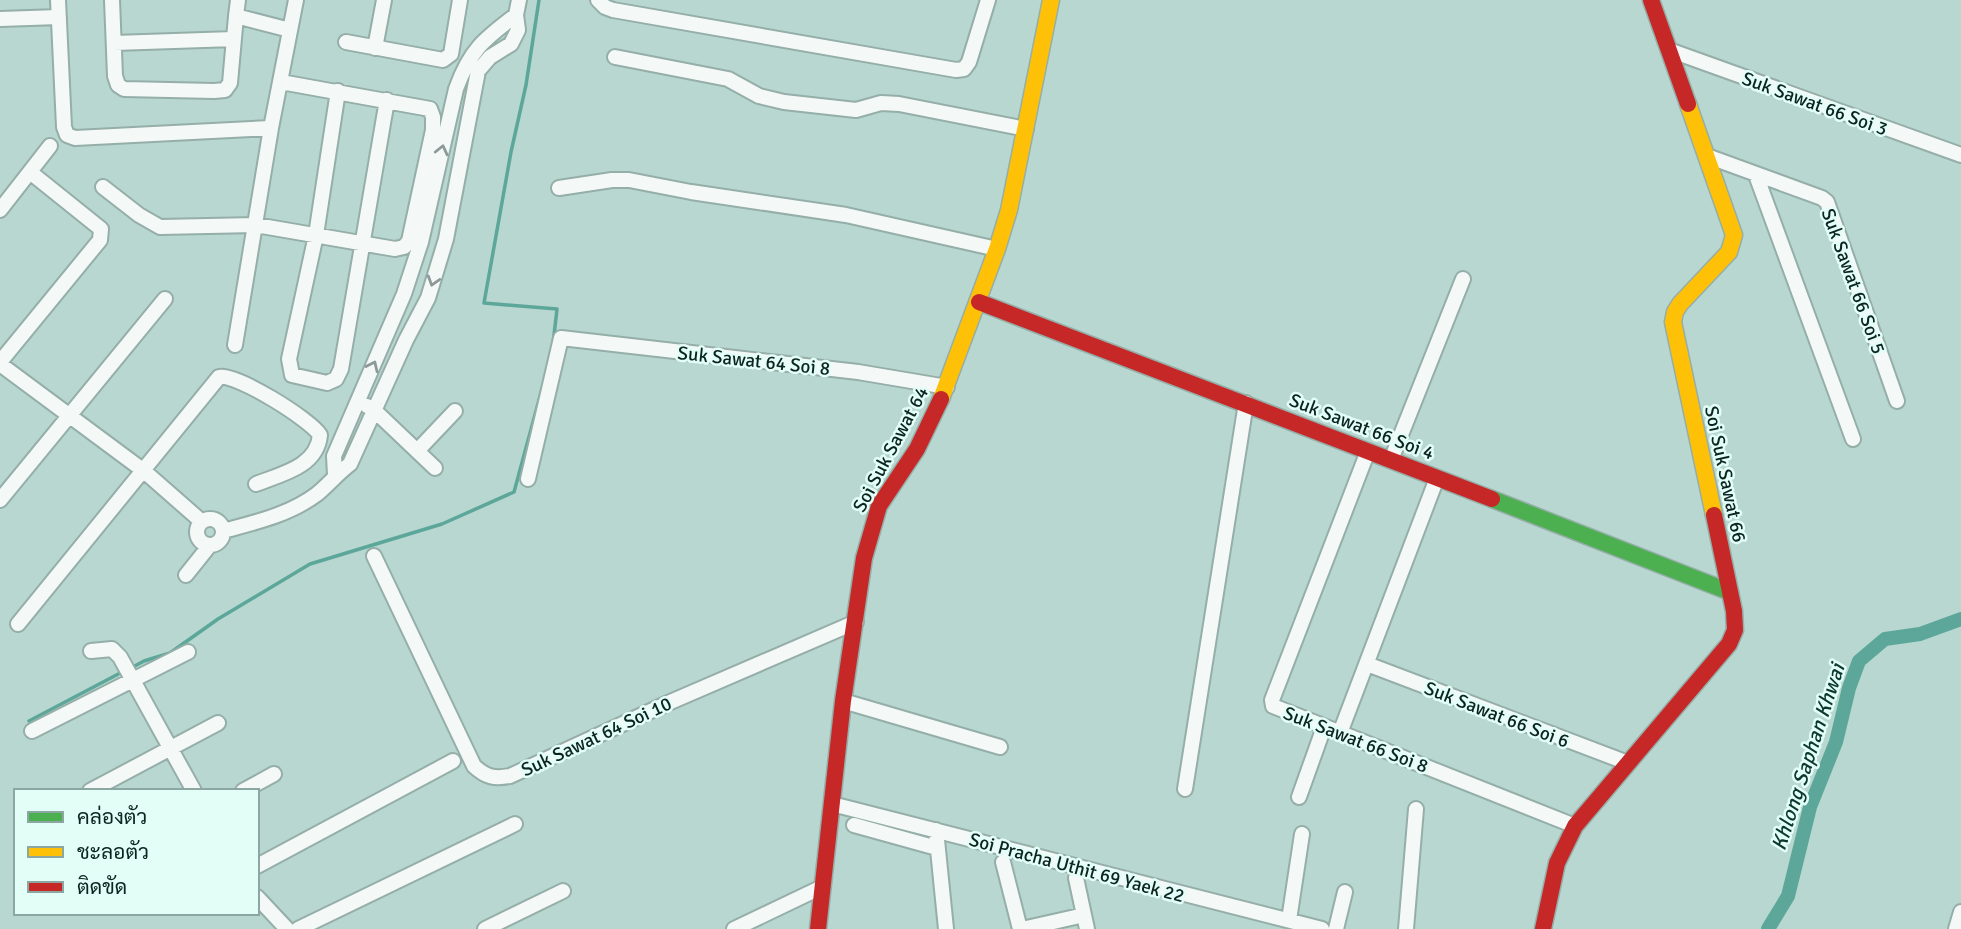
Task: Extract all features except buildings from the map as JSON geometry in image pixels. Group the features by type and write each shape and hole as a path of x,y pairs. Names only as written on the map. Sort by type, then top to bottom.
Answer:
{"street":[{"path":"58,0 64,127 67,135 75,138 271,128"},
{"path":"112,0 118,85 124,89 214,92 225,89 230,83 238,0"},
{"path":"235,345 271,128 296,0"},
{"path":"375,48 384,0"},
{"path":"346,42 443,60 451,54 460,0"},
{"path":"335,475 334,456 400,303 421,242 456,89 471,70 511,44 518,30 516,15 519,0"},
{"path":"598,0 613,10 956,69 964,69 969,62 988,0"},
{"name":"Soi Suk Sawat 64","path":"818,929 844,701 864,558 879,506 917,449 947,387 997,249 1009,210 1026,129 1049,0"},
{"name":"Soi Suk Sawat 66","path":"1544,929 1555,864 1564,842 1733,637 1734,611 1673,322 1679,304 1729,252 1734,241 1707,156 1651,0"},
{"path":"236,16 290,30"},
{"path":"0,19 59,17"},
{"path":"114,43 234,39"},
{"name":"Suk Sawat 66 Soi 3","path":"1669,50 1961,155"},
{"path":"615,57 728,79 759,96 784,102 856,110 881,103 899,104 1026,129"},
{"path":"223,531 270,518 298,506 318,493 350,464 428,298 446,239 471,70"},
{"path":"103,187 139,215 160,227 256,225 395,249 404,247 409,241 433,130 430,109 281,82"},
{"path":"338,92 316,235 289,359 292,375 327,383 336,379 341,369 387,100"},
{"path":"0,210 50,146"},
{"name":"Suk Sawat 66 Soi 5","path":"1707,156 1827,202 1897,401"},
{"path":"30,172 101,229 100,240 0,363 144,471 201,522"},
{"path":"1756,175 1853,439"},
{"path":"559,188 629,180 846,215 997,249"},
{"path":"421,242 446,239"},
{"path":"1391,460 1463,279"},
{"path":"0,500 165,299"},
{"name":"Suk Sawat 66 Soi 4","path":"979,302 1730,592"},
{"path":"400,303 421,313"},
{"name":"Suk Sawat 64 Soi 8","path":"528,480 561,338 858,372 947,387"},
{"path":"18,624 214,382 225,376 253,388 308,421 320,435 312,458 295,469 256,484"},
{"path":"356,402 374,410 435,468"},
{"path":"1185,789 1246,403"},
{"path":"417,451 455,411"},
{"path":"339,443 355,451"},
{"name":"Suk Sawat 66 Soi 8","path":"1368,452 1272,699 1273,706 1575,826"},
{"path":"1340,733 1437,478"},
{"path":"186,575 211,545 221,539 222,526 210,518 201,522 197,529 199,539 211,545"},
{"name":"Suk Sawat 64 Soi 10","path":"374,556 474,766 483,775 496,778 510,776 668,703 856,622"},
{"path":"91,651 112,649 128,669 193,789"},
{"path":"32,731 128,669 188,652"},
{"name":"Suk Sawat 66 Soi 6","path":"1367,664 1628,763"},
{"path":"844,701 1000,747"},
{"path":"94,789 218,723"},
{"path":"1299,797 1324,727"},
{"path":"259,865 453,761"},
{"path":"247,789 274,774"},
{"name":"Soi Pracha Uthit 69 Yaek 22","path":"832,804 1322,929"},
{"path":"1406,929 1416,809"},
{"path":"298,929 515,824"},
{"path":"854,825 937,848"},
{"path":"936,830 946,929"},
{"path":"1289,920 1302,834"},
{"path":"1003,862 1021,929 1085,922 1076,878"},
{"path":"734,929 822,887"},
{"path":"485,929 563,891"},
{"path":"1336,929 1345,892"},
{"path":"259,899 287,929"},
{"path":"1956,929 1961,912"}],"waterway":[{"path":"539,0 526,85 484,303 557,309 553,344"},
{"path":"131,668 170,653 218,619 310,564 442,524 514,492 542,389"},
{"name":"Khlong Saphan Khwai","path":"1768,929 1788,896 1810,807 1836,742 1849,688 1859,661 1885,639 1920,634 1961,619"},
{"path":"29,721 124,671"}],"traffic: fast":[{"path":"1492,499 1730,592"}],"traffic: slow":[{"path":"941,399 1009,210 1051,0"},
{"path":"1688,104 1734,235 1729,252 1680,304 1673,322 1714,515"}],"traffic: jam":[{"path":"1651,0 1688,104"},
{"path":"979,302 1492,499"},
{"path":"818,929 843,701 864,558 879,506 917,449 941,399"},
{"path":"1543,929 1557,863 1575,826 1729,644 1735,630 1734,611 1714,515"}]}
